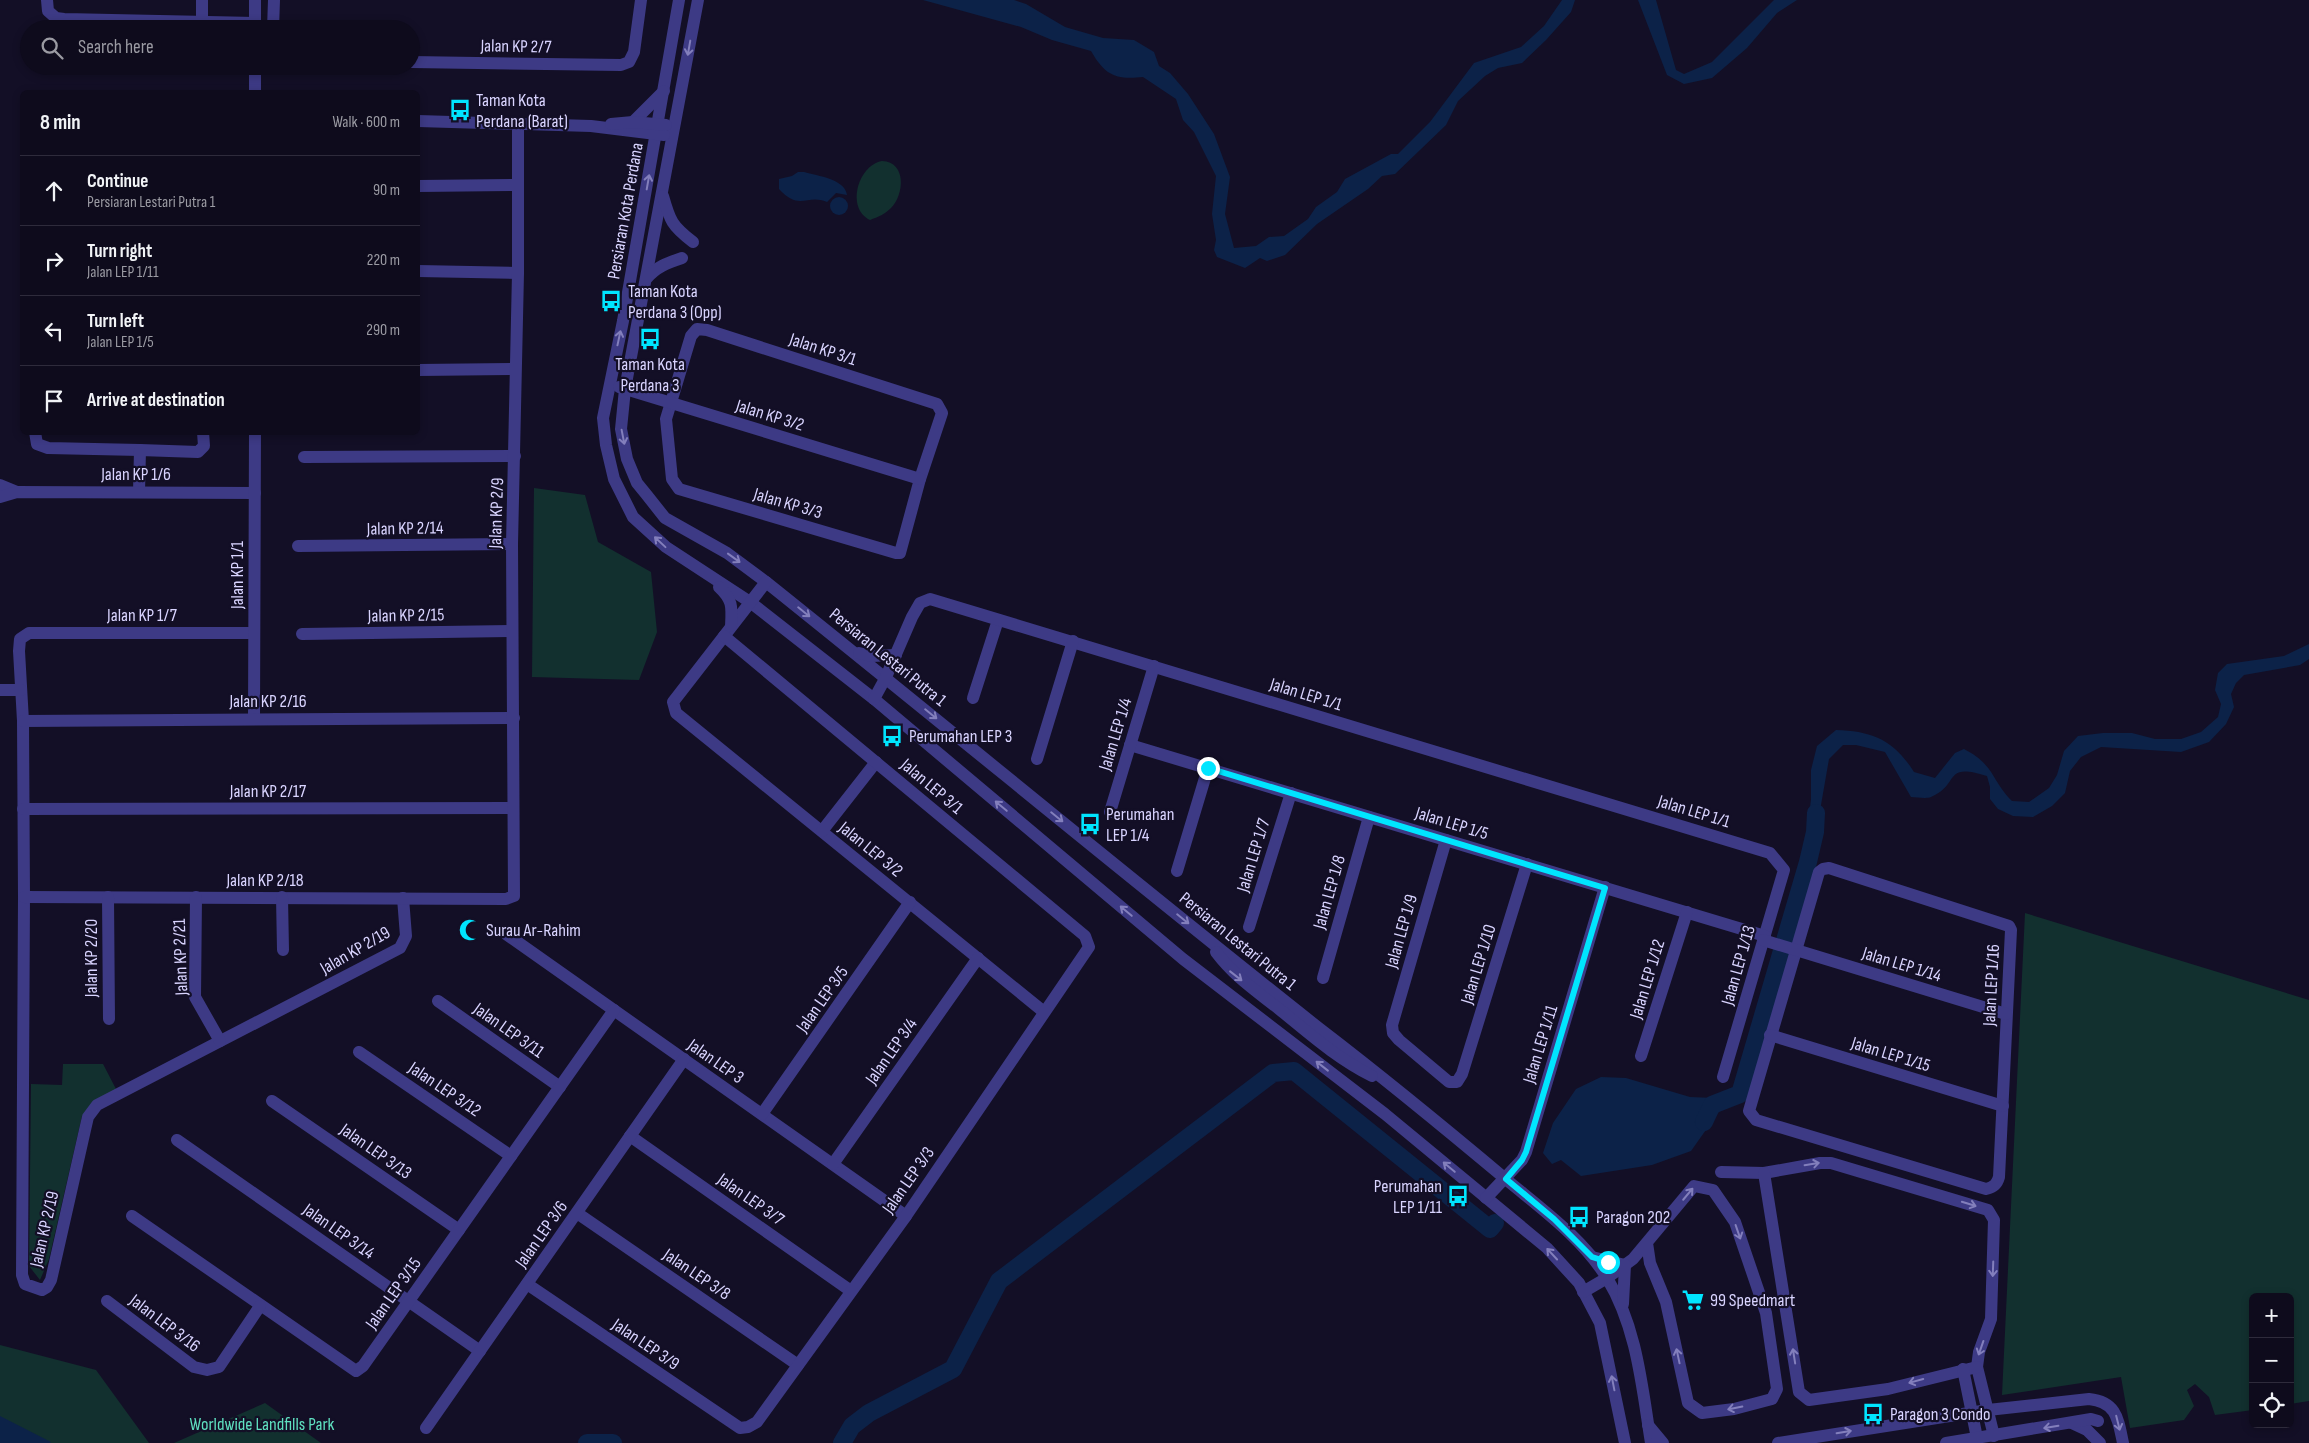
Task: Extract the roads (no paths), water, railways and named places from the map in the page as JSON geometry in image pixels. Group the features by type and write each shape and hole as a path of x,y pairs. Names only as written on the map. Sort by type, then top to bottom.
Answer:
{"street":[{"path":"47,0 48,11 56,18 133,20"},
{"path":"202,0 202,20"},
{"path":"255,20 256,0"},
{"path":"273,20 274,0"},
{"name":"Jalan KP 2/7","path":"420,62 621,65 629,62 634,52 641,0"},
{"name":"Persiaran Kota Perdana","path":"679,0 623,321 603,418 606,445 614,479 633,517 666,547 700,570"},
{"name":"Persiaran Kota Perdana","path":"698,0 625,389 621,429 627,458 637,482 665,518 700,538"},
{"path":"255,75 255,90"},
{"path":"633,122 664,91"},
{"path":"420,121 674,130"},
{"path":"591,126 633,122 657,129"},
{"name":"Jalan KP 2/9","path":"506,899 514,896 512,544 518,273 518,123"},
{"path":"420,186 518,185"},
{"path":"662,194 669,219 678,230 693,242"},
{"path":"646,280 653,271 682,258"},
{"path":"420,271 518,273"},
{"name":"Jalan KP 3/1","path":"671,404 691,336 697,329 707,330 937,404 942,413 920,479"},
{"path":"420,370 515,369"},
{"name":"Jalan KP 3/2","path":"609,385 920,479"},
{"name":"Jalan KP 3/3","path":"671,404 666,419 672,479 679,489 688,492 896,553 900,552 902,548 920,479"},
{"path":"35,435 37,444 48,448 198,452 204,446 203,435"},
{"name":"Jalan KP 1/1","path":"254,718 255,435"},
{"path":"139,492 140,450"},
{"path":"304,457 515,456"},
{"name":"Jalan KP 1/6","path":"0,485 17,492"},
{"name":"Jalan KP 1/6","path":"0,497 17,492 254,493"},
{"name":"Persiaran Lestari Putra 1","path":"700,538 727,553 766,582 886,677 1206,938 1230,971 1329,1050 1343,1061 1398,1090 1506,1179"},
{"name":"Jalan KP 2/14","path":"298,546 512,544"},
{"path":"700,570 750,602 874,699 1183,959 1384,1114 1547,1248 1579,1283 1600,1323 1623,1439"},
{"path":"700,570 729,597 732,611 728,631"},
{"path":"728,631 766,582"},
{"name":"Jalan LEP 1/1","path":"874,699 886,677 912,617 920,603 930,599 1770,852 1780,863"},
{"path":"973,698 998,620"},
{"name":"Jalan KP 2/15","path":"302,634 512,631"},
{"name":"Jalan LEP 3/2","path":"728,631 673,702 676,713 1044,1012"},
{"name":"Jalan LEP 3/1","path":"728,631 876,762 1085,936 1088,947"},
{"name":"Jalan KP 1/7","path":"29,633 254,633"},
{"name":"Jalan KP 2/19","path":"29,633 20,639 19,651 23,721 22,1275 25,1284 42,1290 47,1287 51,1280 84,1130 88,1117 97,1105 400,948 406,936 403,898"},
{"path":"1037,759 1073,642"},
{"path":"854,652 872,656 896,654"},
{"name":"Jalan LEP 1/4","path":"1110,812 1154,666"},
{"path":"0,690 21,690"},
{"name":"Jalan KP 2/16","path":"23,721 254,718 514,718"},
{"name":"Jalan LEP 1/5","path":"1130,745 1686,912 1766,940"},
{"path":"822,831 876,762"},
{"path":"1177,871 1208,768"},
{"name":"Jalan LEP 1/7","path":"1249,927 1291,793"},
{"name":"Jalan KP 2/17","path":"23,809 513,808"},
{"name":"Jalan LEP 1/8","path":"1323,978 1369,816"},
{"name":"Jalan LEP 1/9","path":"1446,840 1392,1025 1393,1033 1398,1040 1449,1082 1458,1082 1462,1074"},
{"name":"Jalan LEP 1/13","path":"1723,1077 1766,940 1784,870 1780,863"},
{"name":"Jalan LEP 1/10","path":"1462,1074 1528,864"},
{"name":"Jalan LEP 1/16","path":"1829,868 2009,926 2011,930 2006,1014 1998,1182 1986,1189 1756,1120 1749,1111 1792,949 1818,872 1823,869 1829,868"},
{"name":"Jalan LEP 1/11","path":"1486,1198 1506,1179 1522,1160 1526,1152 1605,888"},
{"name":"Jalan KP 2/18","path":"24,897 506,899"},
{"name":"Jalan KP 2/20","path":"108,897 109,1019"},
{"name":"Jalan KP 2/21","path":"196,897 195,998 220,1041"},
{"path":"282,897 283,950"},
{"name":"Jalan LEP 3/5","path":"762,1114 910,902"},
{"name":"Jalan LEP 1/12","path":"1641,1056 1686,912"},
{"name":"Jalan LEP 3","path":"506,934 906,1216"},
{"name":"Jalan LEP 1/14","path":"1766,940 2006,1014"},
{"name":"Jalan LEP 3/3","path":"748,1427 757,1422 906,1216 1088,947"},
{"name":"Jalan LEP 3/4","path":"833,1164 978,958"},
{"name":"Jalan LEP 3/11","path":"438,1001 560,1086"},
{"name":"Jalan LEP 3/15","path":"132,1216 356,1371 363,1366 409,1302 614,1010"},
{"name":"Jalan LEP 1/15","path":"1770,1035 2003,1106"},
{"name":"Jalan LEP 3/12","path":"359,1052 512,1156"},
{"name":"Jalan LEP 3/6","path":"426,1428 684,1060"},
{"name":"Jalan LEP 3/13","path":"272,1101 459,1230"},
{"name":"Jalan LEP 3/7","path":"630,1136 851,1291"},
{"name":"Jalan LEP 3/14","path":"177,1140 480,1351"},
{"path":"1721,1172 1764,1173 1820,1163 1831,1163 1988,1210 1994,1220 1991,1319 1979,1352 1977,1367 1994,1436"},
{"path":"1764,1173 1799,1392 1809,1400 1888,1389 1977,1367"},
{"path":"1506,1179 1554,1219 1592,1257 1607,1278 1624,1309 1637,1355 1651,1443"},
{"path":"1583,1292 1629,1262 1694,1186 1713,1190 1735,1222 1766,1313 1777,1389 1772,1399 1734,1409 1702,1413 1688,1403 1666,1302 1653,1271 1647,1243"},
{"name":"Jalan LEP 3/8","path":"577,1213 798,1364"},
{"path":"1592,1257 1647,1264 1653,1271"},
{"path":"1624,1309 1629,1262"},
{"name":"Jalan LEP 3/9","path":"527,1284 740,1428 748,1427"},
{"name":"Jalan LEP 3/16","path":"107,1301 194,1367 207,1370 219,1367 260,1306"},
{"path":"1963,1369 1977,1438"},
{"path":"1983,1393 2013,1407"},
{"path":"1949,1416 1968,1395"},
{"path":"1778,1443 1988,1410 2089,1400 2100,1400 2109,1405 2117,1416 2123,1443"},
{"path":"2098,1421 2109,1405"},
{"path":"1946,1443 2091,1420 2098,1421 2103,1429 2104,1443"},
{"path":"2072,1424 2087,1430 2100,1443"},
{"path":"1648,1425 1663,1443"}],"water":[{"path":"923,0 1014,0 1026,4 1065,27 1103,38 1134,40 1154,52 1159,66 1170,73 1188,94 1214,134 1230,177 1225,214 1234,248 1256,246 1269,237 1284,236 1308,219 1316,207 1337,192 1345,179 1391,154 1398,154 1430,122 1474,63 1521,47 1544,26 1562,0 1575,0 1571,12 1522,63 1498,68 1485,76 1458,101 1446,125 1395,174 1382,176 1368,189 1317,224 1285,255 1267,261 1260,258 1245,268 1217,257 1214,250 1216,240 1212,214 1216,176 1194,132 1183,120 1176,99 1143,77 1125,78 1106,71 1091,51 1052,40 1021,27"},
{"path":"1638,0 1656,0 1676,70 1684,74 1712,62 1774,0 1797,0 1777,13 1747,48 1712,78 1684,84 1667,75"},
{"path":"798,172 830,179 841,185 847,195 836,193 827,202 814,199 798,201 786,196 779,189 779,179 792,176"},
{"path":"835,197 843,197 848,202 846,213 835,215 830,210 830,202"},
{"path":"2309,644 2309,659 2300,665 2244,675 2236,683 2231,694 2234,707 2226,724 2209,742 2181,752 2101,747 2081,757 2070,771 2065,793 2052,806 2033,817 2013,816 1998,809 1990,799 1990,787 1987,776 1973,772 1957,773 1940,792 1931,797 1911,797 1885,752 1856,745 1843,745 1829,759 1821,805 1820,838 1807,835 1811,799 1811,770 1817,746 1836,730 1861,732 1881,739 1898,752 1914,772 1935,778 1955,753 1964,749 1982,761 2012,801 2029,802 2049,788 2057,775 2064,751 2078,736 2103,733 2132,733 2155,739 2181,739 2201,732 2218,717 2221,704 2215,690 2218,673 2227,664 2284,656"},
{"path":"1601,1077 1626,1078 1690,1097 1714,1098 1720,1110 1691,1151 1652,1165 1581,1176 1561,1160 1552,1164 1543,1153 1553,1123 1576,1089"},
{"path":"0,1416 51,1442 0,1443"}],"waterway":[{"path":"1704,1122 1712,1105 1740,1094 1808,862 1815,832 1816,813"},
{"path":"842,1443 852,1426 869,1413 953,1369 999,1281 1273,1073 1294,1071 1490,1229 1495,1223"},
{"path":"587,1443 613,1443"}],"place":[{"name":"Taman Kota Perdana (Barat)","path":"460,110"},
{"name":"Taman Kota Perdana 3 (Opp)","path":"611,301"},
{"name":"Taman Kota Perdana 3","path":"650,339"},
{"name":"Perumahan LEP 3","path":"892,736"},
{"name":"Perumahan LEP 1/4","path":"1090,824"},
{"name":"Surau Ar-Rahim","path":"470,930"},
{"name":"Perumahan LEP 1/11","path":"1458,1196"},
{"name":"Paragon 202","path":"1579,1217"},
{"name":"99 Speedmart","path":"1693,1300"},
{"name":"Paragon 3 Condo","path":"1873,1414"}],"park label":[{"name":"Worldwide Landfills Park","path":"262,1424"}]}
